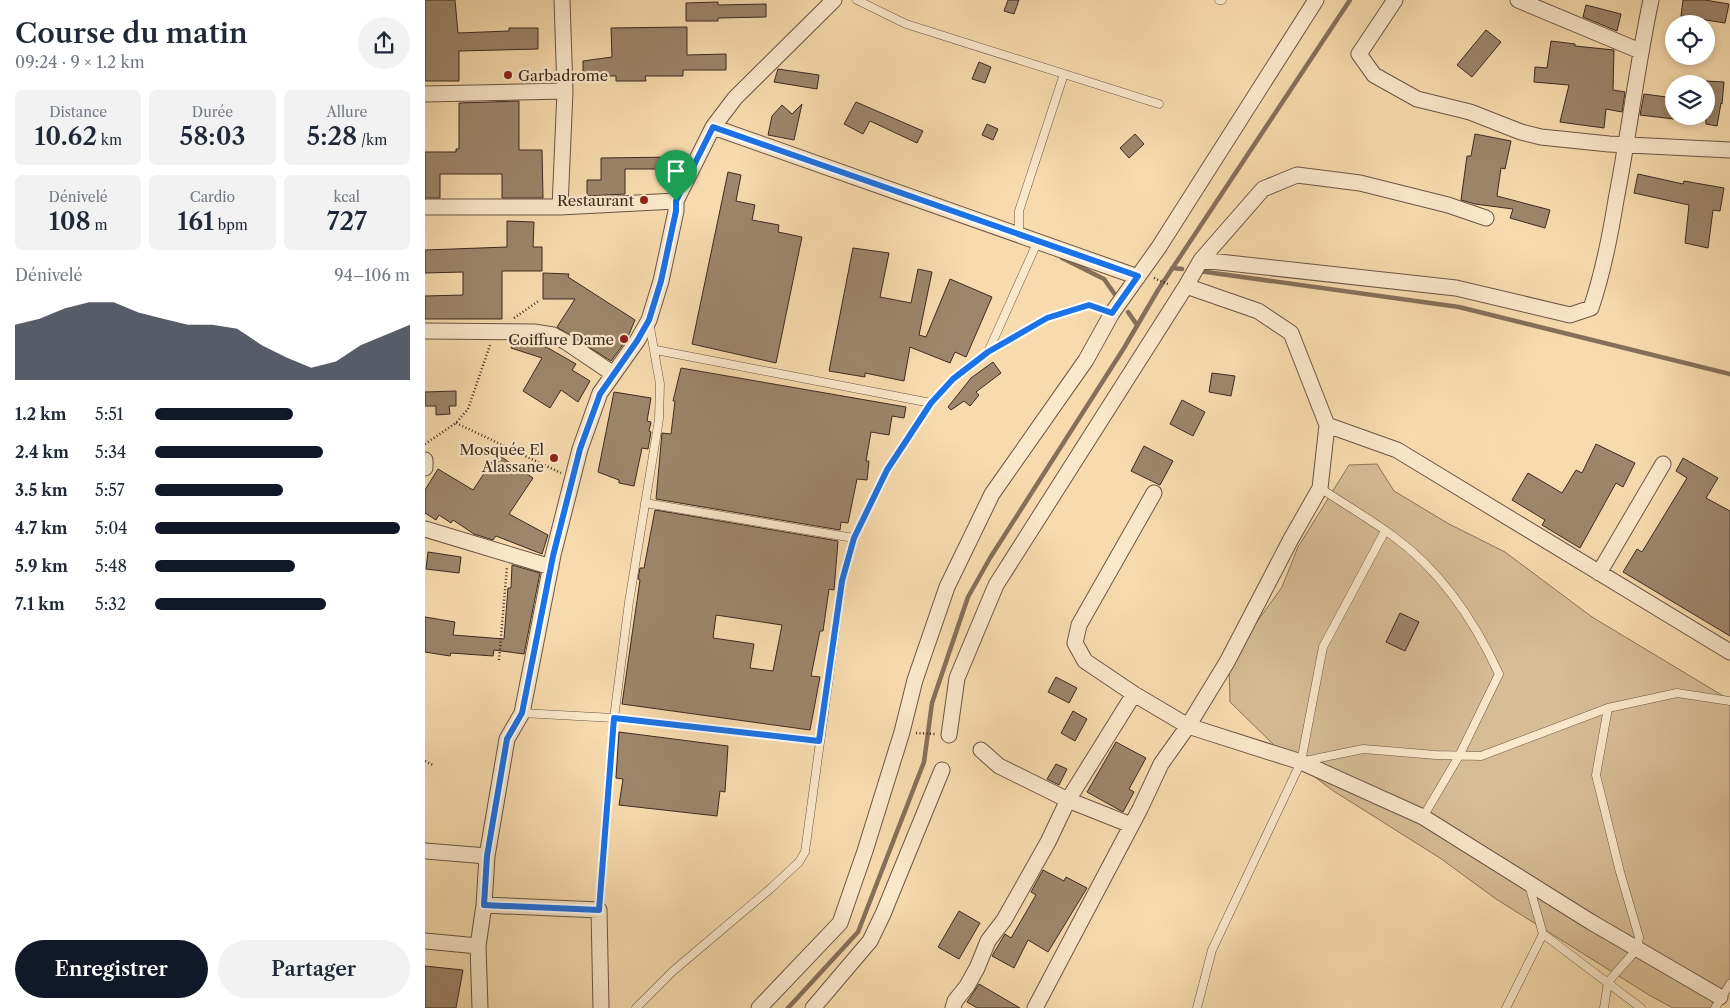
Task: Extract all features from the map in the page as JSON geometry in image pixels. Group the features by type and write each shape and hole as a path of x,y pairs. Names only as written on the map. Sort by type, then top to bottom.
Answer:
{"street":[{"path":"560,207 565,91 562,0"},
{"path":"480,1008 478,946 484,905 487,856 507,739 522,713 551,567 590,419 600,394 637,341 649,320 663,272 676,201 713,127 735,98 834,0"},
{"path":"759,1008 840,923 865,852 902,732 915,680 947,587 992,494 1086,360 1112,313 1144,276 1315,0"},
{"path":"1395,0 1359,54 1374,74 1417,99 1470,112 1521,132 1564,140 1627,146 1730,150"},
{"path":"1518,0 1640,51"},
{"path":"1201,260 1457,288 1570,315 1591,308 1603,275 1627,146 1640,51 1651,0"},
{"path":"425,94 565,91"},
{"path":"713,127 1037,243 1144,276"},
{"path":"945,735 957,678 996,585 1179,286 1263,189 1297,175 1361,183 1448,205 1486,218"},
{"path":"425,207 560,207 676,201"},
{"path":"1035,1008 1161,764 1188,726 1248,624 1291,539 1320,488 1327,424 1291,333 1258,311 1179,286"},
{"path":"425,331 495,331 553,335 567,342 613,374"},
{"path":"1327,424 1397,450 1730,652"},
{"path":"425,460 425,468"},
{"path":"1599,573 1663,464"},
{"path":"1154,493 1079,625 1075,643 1085,661 1134,694 1188,726 1301,762 1423,817 1637,949 1717,1003"},
{"path":"425,529 551,567"},
{"path":"953,1008 955,1001 967,986 977,968 989,940 1004,920 1043,851 1068,800 1134,694"},
{"path":"981,750 999,766 1068,800 1131,825"},
{"path":"813,1008 870,942 942,770"},
{"path":"425,851 487,856"},
{"path":"484,905 599,910 601,1008"},
{"path":"425,941 478,946"}],"lane":[{"path":"857,0 905,24 1159,104"},
{"path":"1019,236 1019,211 1063,74"},
{"path":"988,352 1037,243"},
{"path":"636,1008 673,971 799,862 805,852 842,581 854,538 887,470 931,403 953,379 988,352 1047,318 1089,305 1112,313"},
{"path":"599,910 614,718 628,610 659,419 660,384 656,350 649,320"},
{"path":"656,350 931,403"},
{"path":"1320,488 1385,531 1427,567 1459,605 1484,642 1499,674 1459,756 1423,817"},
{"path":"645,504 854,538"},
{"path":"1197,1008 1212,950 1301,762 1323,647 1385,531"},
{"path":"1301,762 1363,749 1481,756 1608,708 1677,693 1730,701"},
{"path":"1604,1008 1608,982 1637,949 1639,937 1620,872 1596,775 1608,708"},
{"path":"522,713 614,718 819,741"},
{"path":"1528,883 1543,934 1641,1008"},
{"path":"1506,1008 1543,934"},
{"path":"1717,1003 1730,984"}],"path":[{"path":"1144,276 1179,286"},
{"path":"425,444 456,423 469,409 495,331 540,300"},
{"path":"456,423 573,479"},
{"path":"499,660 507,579 506,552"},
{"path":"913,733 945,735"},
{"path":"425,761 433,765"}],"shaded area":[{"path":"1377,464 1394,491 1449,524 1505,552 1592,617 1730,700 1730,992 1719,1008 1673,1008 1649,995 1496,899 1440,858 1332,790 1278,749 1230,702 1229,661 1282,587 1298,547 1349,465"}],"building":[{"path":"425,0 455,0 458,33 509,31 509,28 538,28 538,49 459,51 459,81 425,81"},
{"path":"1008,0 1019,0 1014,14 1004,11"},
{"path":"1683,0 1705,0 1729,4 1725,23 1715,21 1715,15 1681,15"},
{"path":"718,2 718,5 766,4 766,17 718,18 718,21 686,21 686,3"},
{"path":"1586,5 1621,14 1617,31 1583,17"},
{"path":"687,27 687,55 726,54 726,70 683,70 683,76 645,76 646,81 616,81 616,76 583,76 583,61 612,57 611,28"},
{"path":"1486,30 1501,42 1472,77 1457,65"},
{"path":"1551,41 1575,44 1575,46 1614,50 1613,90 1625,92 1622,112 1606,109 1604,128 1560,122 1569,85 1534,82 1535,67 1547,68"},
{"path":"979,62 991,67 985,83 972,79"},
{"path":"778,69 819,75 817,89 774,82"},
{"path":"1715,82 1724,82 1722,104 1717,126 1712,125 1715,125"},
{"path":"1644,94 1665,97 1665,118 1640,115"},
{"path":"519,101 519,150 542,150 543,198 502,198 502,174 440,174 440,198 425,198 425,152 456,152 456,149 459,149 459,103"},
{"path":"856,102 923,131 917,143 870,121 863,134 844,124"},
{"path":"802,104 794,140 768,135 772,116 782,105 792,114"},
{"path":"987,124 998,129 993,140 982,135"},
{"path":"1135,134 1144,144 1129,158 1120,148"},
{"path":"1475,134 1511,141 1505,169 1501,168 1497,196 1550,210 1545,228 1510,218 1513,209 1475,204 1461,200 1467,156 1471,156"},
{"path":"675,157 675,169 625,169 625,194 587,196 587,180 601,180 601,158"},
{"path":"728,172 741,175 736,201 755,205 752,220 779,225 778,232 802,237 776,363 692,344"},
{"path":"1638,174 1683,184 1684,181 1724,188 1720,211 1713,210 1708,248 1685,243 1689,205 1634,193"},
{"path":"507,221 534,222 533,247 542,247 542,271 502,271 502,319 425,319 425,296 463,295 463,272 425,273 425,250 507,247"},
{"path":"853,248 889,253 880,297 911,303 918,269 932,272 919,335 926,337 950,279 992,297 966,357 955,352 950,363 910,347 904,381 865,373 865,377 829,371"},
{"path":"543,273 569,274 568,277 635,320 627,339 611,361 557,327 575,299 543,299"},
{"path":"514,341 529,341 548,348 576,364 572,370 590,381 578,402 561,390 550,408 523,391 542,358 511,348"},
{"path":"993,362 1001,373 976,392 979,395 970,406 964,401 951,410 948,407 971,378"},
{"path":"681,368 906,407 904,418 892,416 889,435 871,432 866,461 869,461 867,480 857,479 848,523 841,522 840,530 656,499 662,433 671,434 675,401 673,401"},
{"path":"1212,373 1235,376 1231,396 1209,392"},
{"path":"456,391 456,406 449,406 450,414 436,415 436,406 425,406 425,392"},
{"path":"614,392 651,398 647,421 651,422 648,449 642,448 634,486 619,483 619,480 598,472"},
{"path":"1182,400 1205,412 1193,436 1170,424"},
{"path":"1596,444 1635,463 1623,487 1616,483 1580,548 1542,525 1545,520 1512,500 1528,473 1562,493 1576,470 1582,473"},
{"path":"1144,446 1173,461 1160,485 1131,471"},
{"path":"497,454 533,478 509,514 548,535 542,554 496,536 493,540 474,534 453,520 451,523 439,515 436,520 425,513 425,490 438,469 473,490"},
{"path":"1683,458 1718,478 1706,498 1730,511 1730,636 1623,572 1637,549 1642,552 1687,478 1676,471"},
{"path":"655,510 838,541 834,590 829,589 823,631 820,631 811,676 820,677 810,730 622,704 640,580 638,579 640,568 644,568","holes":["716,615 782,625 773,671 750,668 754,644 713,638"]},
{"path":"428,552 461,557 459,573 426,569"},
{"path":"512,565 540,573 524,654 494,650 493,656 451,653 450,656 425,652 425,617 455,622 453,635 504,639 508,588 511,588"},
{"path":"1400,613 1419,622 1405,651 1386,642"},
{"path":"1056,677 1077,688 1069,703 1048,692"},
{"path":"1073,711 1087,719 1075,741 1061,733"},
{"path":"619,732 728,746 725,792 720,791 717,816 619,805 623,779 616,778"},
{"path":"1116,742 1146,758 1129,789 1134,792 1123,812 1087,792"},
{"path":"1056,764 1067,769 1059,785 1047,779"},
{"path":"1043,870 1064,881 1066,877 1087,888 1048,952 1028,940 1014,968 992,956 1005,934 1011,938 1036,895 1031,892"},
{"path":"959,911 980,923 959,959 938,947"},
{"path":"425,966 463,970 456,1008 425,1008"},
{"path":"979,984 1020,1008 977,1008 967,1002"}],"waterway":[{"path":"788,1008 858,932 924,762 932,703 968,597 990,558 1124,348 1158,290 1350,0"},
{"path":"1062,258 1104,279 1116,296"},
{"path":"1172,268 1182,269"},
{"path":"1199,271 1459,307 1730,374"},
{"path":"1128,312 1137,325"}],"place":[{"name":"Garbadrome","path":"508,75"},
{"name":"Restaurant","path":"644,200"},
{"name":"Coiffure Dame","path":"624,339"},
{"name":"Mosquée El Alassane","path":"554,458"}],"route":[{"path":"713,127 1037,243 1138,276 1112,313 1089,305 1047,318 988,352 953,379 931,403 887,470 865,510 854,538 842,581 819,741 614,718 599,910 484,905 487,856 507,739 522,713 553,556 580,449 600,394 637,341 649,320 661,281 676,211 676,201 713,127"}]}
